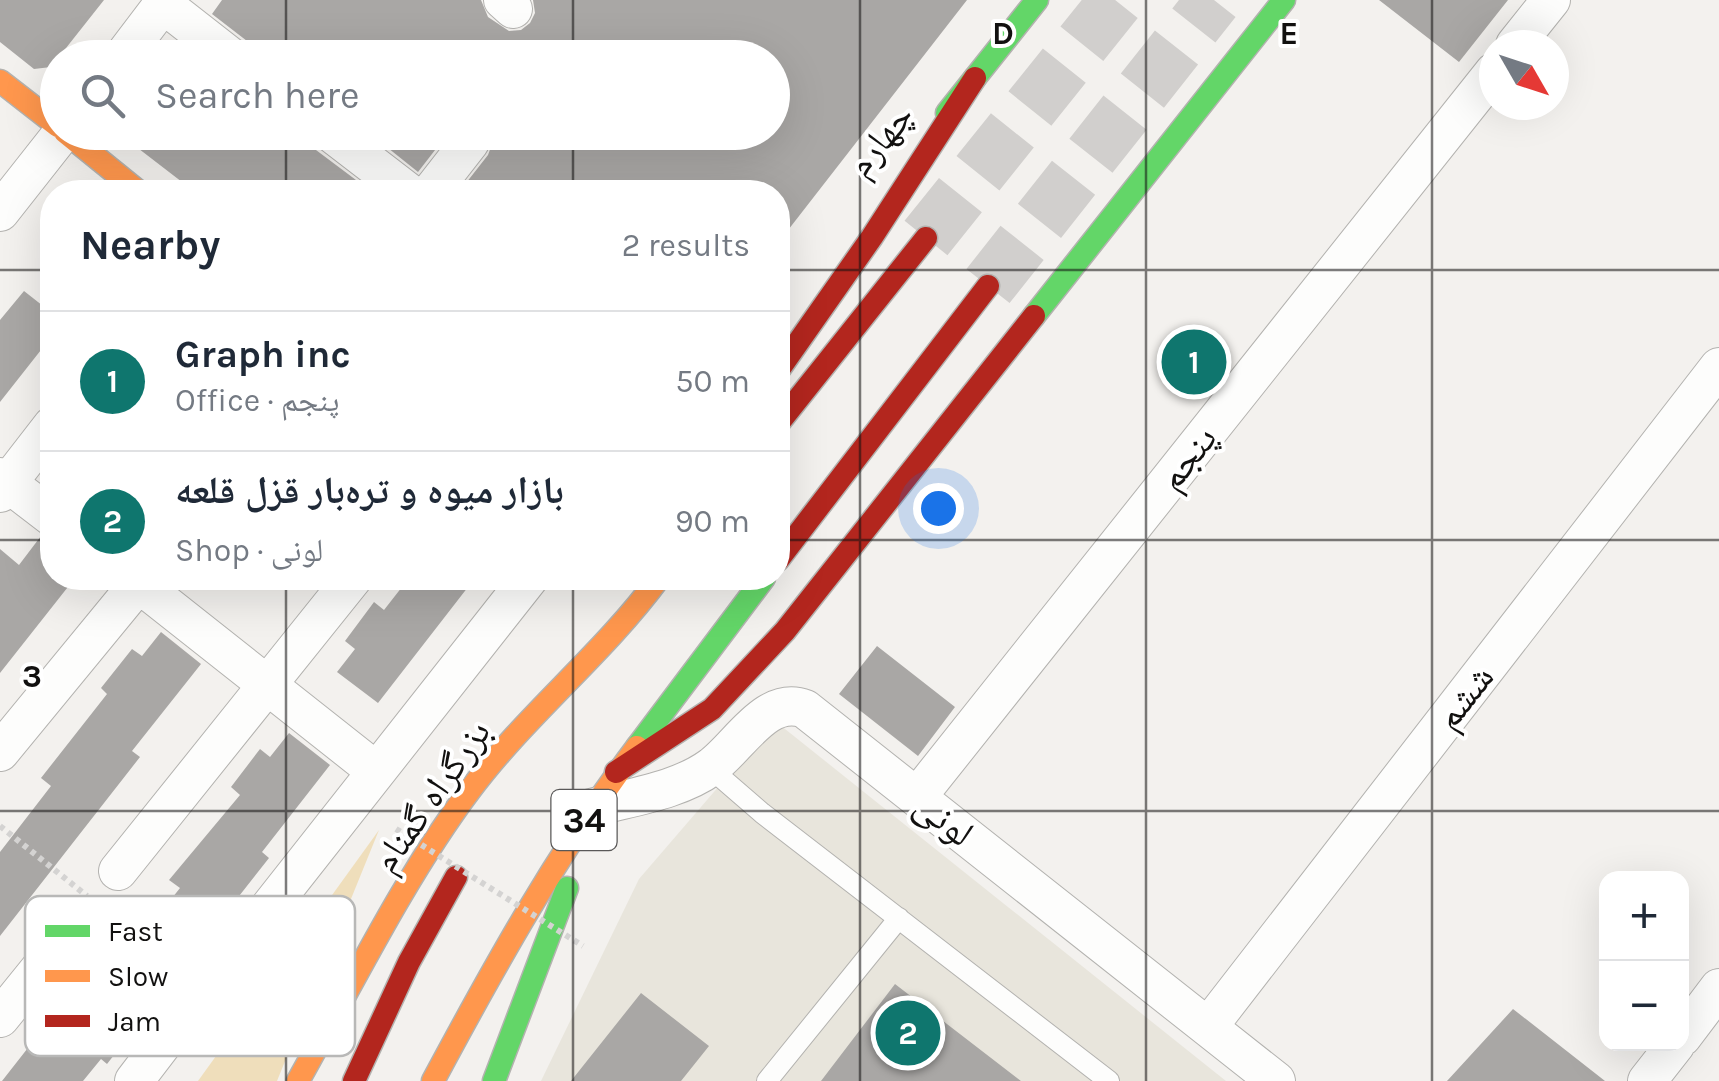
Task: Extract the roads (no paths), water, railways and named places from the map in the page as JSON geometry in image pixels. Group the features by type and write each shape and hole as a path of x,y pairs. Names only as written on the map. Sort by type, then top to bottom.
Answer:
{"main road":[{"name":"چهارم","path":"814,278 1037,0"},
{"path":"616,772 712,708 786,631 1284,0"},
{"path":"790,354 872,237 975,78"},
{"path":"0,82 40,112"},
{"path":"87,150 125,180"},
{"path":"790,409 926,238"},
{"path":"790,544 988,286"},
{"name":"بزرگراه گمنام","path":"355,979 406,888 469,791 543,703 650,590"},
{"name":"34","path":"433,1081 509,938 591,808 755,590"},
{"path":"552,730 642,601"},
{"path":"494,1081 537,974 591,808"},
{"path":"354,1081 409,962 464,860"},
{"name":"بزرگراه گمنام","path":"298,1081 312,1056"}],"street":[{"path":"1528,30 1551,0"},
{"path":"136,40 164,2 210,40"},
{"name":"پنجم","path":"917,797 1479,91"},
{"path":"0,212 50,150"},
{"path":"353,150 392,180"},
{"path":"440,180 464,150"},
{"name":"ششم","path":"1208,1027 1719,367"},
{"path":"40,440 3,485 40,509"},
{"path":"0,752 129,590"},
{"path":"151,590 376,771"},
{"path":"118,871 343,590"},
{"path":"278,896 519,590"},
{"name":"لونی","path":"777,706 794,705 805,710 1276,1081"},
{"path":"591,808 680,783 710,768 777,706"},
{"path":"0,1018 25,987"},
{"path":"1689,1028 1719,988"},
{"path":"1648,1081 1671,1051"},
{"path":"134,1081 153,1056"}],"lane":[{"path":"762,812 738,782 733,764 777,706"},
{"path":"710,768 1109,1081"},
{"path":"767,1081 899,918"}],"tunnel":[{"path":"926,238 1117,0"},
{"path":"988,286 1214,0"}],"place":[{"name":"Graph inc","path":"1194,362"},
{"name":"بازار میوه و تره‌بار قزل قلعه","path":"908,1033"}]}
